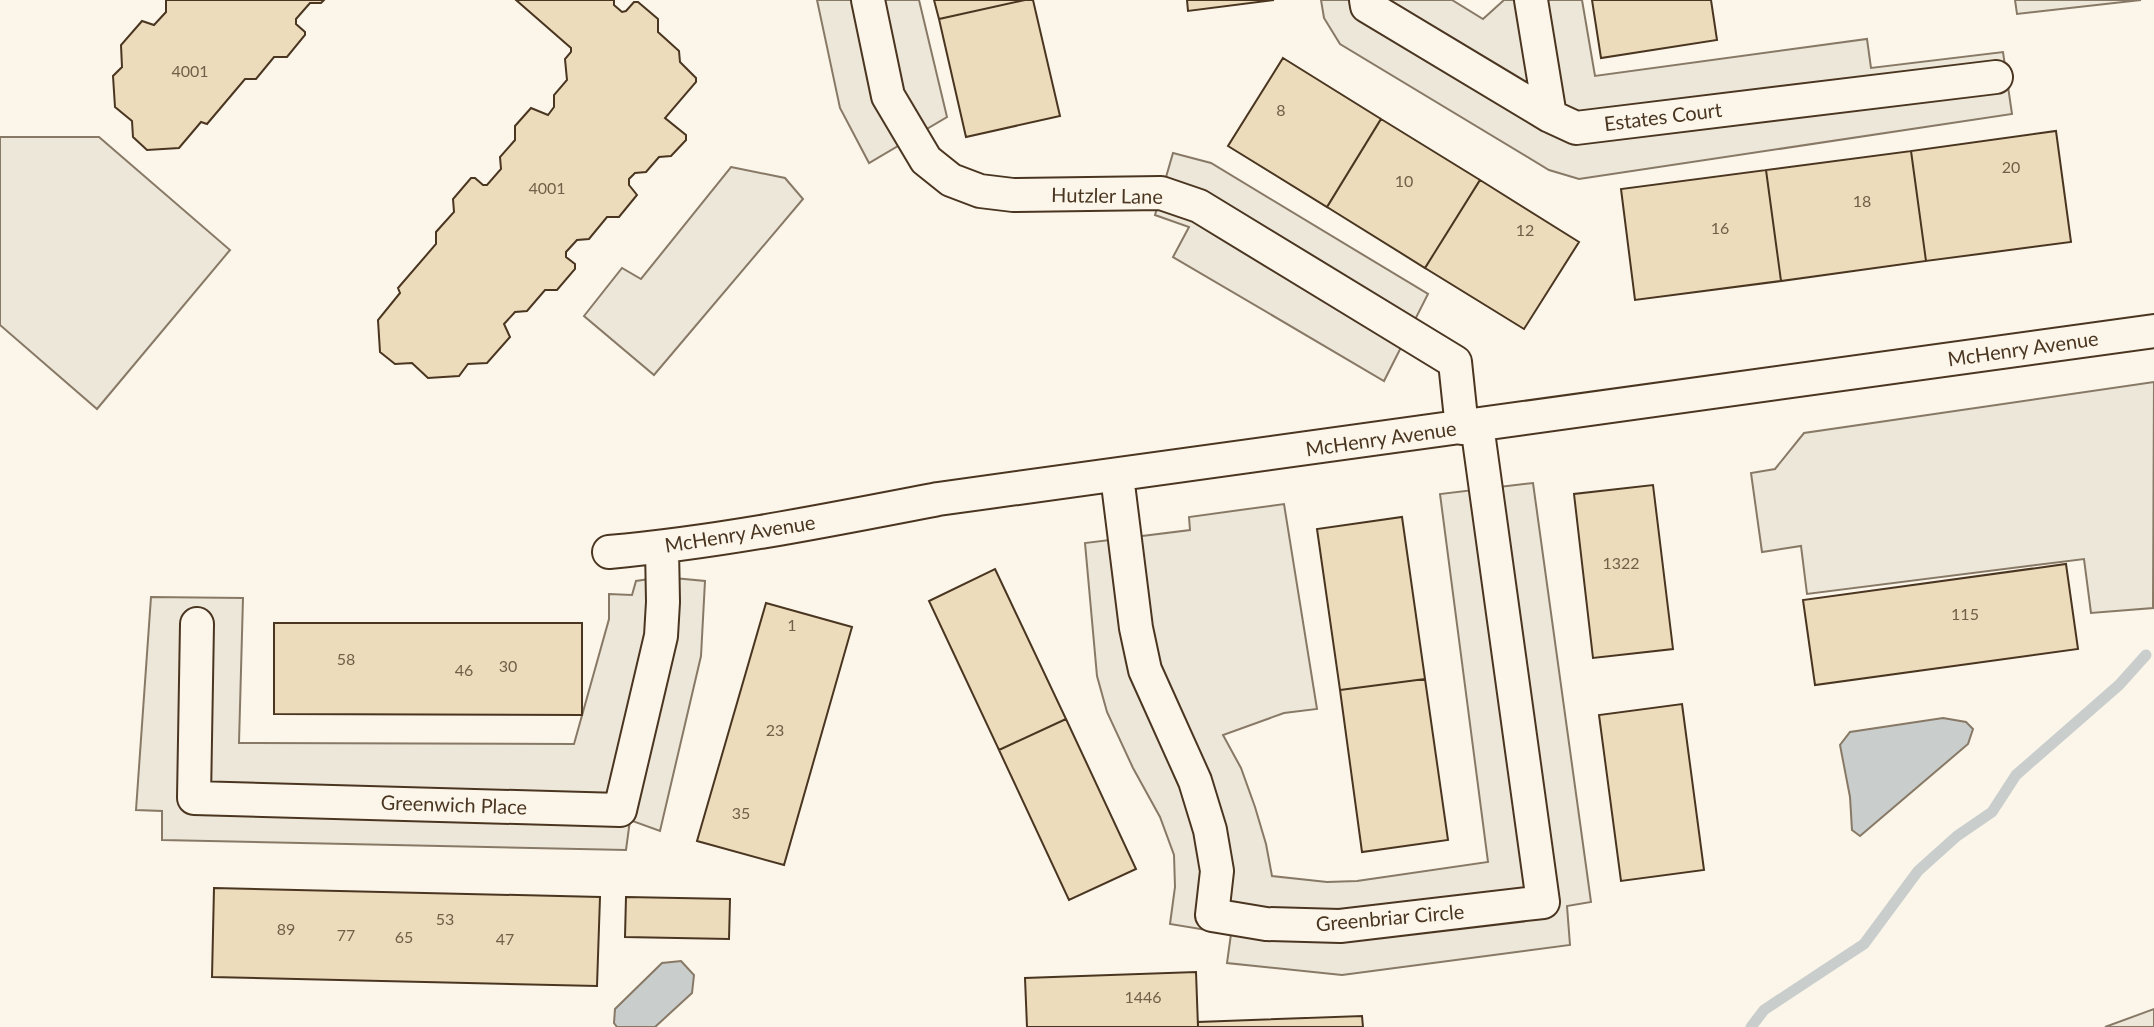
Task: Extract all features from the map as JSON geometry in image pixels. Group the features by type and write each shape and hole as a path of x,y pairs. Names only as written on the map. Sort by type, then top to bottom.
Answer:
{"street":[{"name":"Hutzler Lane","path":"868,0 888,96 926,160 951,180 980,191 1013,195 1161,193 1199,206 1455,362 1470,427"},
{"name":"Estates Court","path":"1366,0 1367,6 1550,116 1576,128 1996,77"},
{"path":"1531,0 1550,116"},
{"name":"McHenry Avenue","path":"609,552 662,548 806,525 938,499 2154,331"},
{"name":"Greenbriar Circle","path":"1117,476 1136,628 1145,670 1195,781 1210,830 1217,871 1212,915 1266,924 1340,926 1543,902 1470,427"},
{"name":"Greenwich Place","path":"197,624 194,798 620,810 661,636 662,548"}],"shaded area":[{"path":"817,0 919,0 947,117 869,163 840,108"},
{"path":"1321,0 1452,0 1483,19 1504,0 1582,0 1595,76 1867,39 1871,68 2003,52 2012,114 1579,179 1549,170 1340,44 1324,18"},
{"path":"2015,0 2141,0 2017,14"},
{"path":"0,137 99,137 230,250 97,409 0,325"},
{"path":"1173,153 1211,163 1428,294 1384,381 1173,257 1189,227 1155,215"},
{"path":"731,167 785,178 803,199 654,375 584,316 622,268 641,279"},
{"path":"2154,382 2153,608 2091,613 2084,559 1807,594 1801,546 1762,552 1751,473 1775,469 1804,433"},
{"path":"1533,483 1591,902 1567,906 1570,945 1342,975 1227,963 1231,934 1170,924 1175,887 1174,855 1160,817 1107,712 1097,676 1085,543 1190,530 1189,517 1284,504 1317,709 1284,713 1223,735 1241,768 1255,807 1272,876 1327,882 1357,881 1488,862 1440,494"},
{"path":"663,577 705,581 701,656 660,831 630,820 626,850 162,840 162,811 136,810 151,597 243,598 239,743 574,744 609,619 609,594 632,595 636,581"},
{"path":"1943,718 1966,722 1973,729 1968,744 1860,836 1852,830 1850,797 1840,745 1850,732"},
{"path":"681,961 694,975 692,993 655,1027 617,1027 614,1023 615,1009 662,963"},
{"path":"2154,1009 2154,1027 2105,1027"}],"building":[{"path":"166,0 324,0 310,3 296,19 296,24 305,35 287,57 274,57 256,79 245,79 207,124 201,122 179,148 147,150 133,137 132,121 115,107 113,76 122,67 121,45 142,21 154,25 166,12"},
{"path":"516,0 614,0 614,5 622,12 638,2 658,19 658,32 679,51 680,62 696,78 696,82 665,118 686,135 686,140 671,156 659,157 646,172 635,173 629,179 629,185 637,195 619,217 607,217 589,239 577,240 566,252 575,269 557,290 545,290 527,311 515,312 504,324 510,337 487,363 468,364 459,376 428,378 412,363 395,364 380,352 378,320 400,293 398,288 436,244 436,232 454,212 453,199 471,178 487,185 501,169 500,157 515,140 515,126 531,108 548,115 554,107 554,95 567,80 565,59 571,48"},
{"path":"934,0 1025,0 939,19"},
{"path":"1033,0 1060,116 966,137 939,19"},
{"path":"1187,0 1274,0 1188,11"},
{"path":"1592,0 1711,0 1717,40 1601,58"},
{"path":"1283,58 1381,119 1327,207 1228,146"},
{"path":"1381,119 1480,180 1425,268 1327,207"},
{"path":"2056,131 2071,242 1926,261 1911,151"},
{"path":"1911,151 1926,261 1781,281 1766,170"},
{"path":"1766,170 1781,281 1635,300 1621,189"},
{"path":"1480,180 1579,242 1524,329 1425,268"},
{"path":"1653,485 1673,649 1593,658 1574,494"},
{"path":"1402,517 1425,679 1340,690 1317,529"},
{"path":"2066,564 2078,649 1815,685 1803,600"},
{"path":"995,569 1066,719 999,750 929,601"},
{"path":"766,603 852,627 784,865 697,841"},
{"path":"274,623 582,623 582,715 274,714"},
{"path":"1425,679 1448,840 1362,852 1340,690"},
{"path":"1682,704 1704,870 1621,881 1599,715"},
{"path":"1066,719 1136,869 1069,900 999,750"},
{"path":"214,888 600,897 597,986 212,977"},
{"path":"626,897 730,899 729,939 625,937"},
{"path":"1196,972 1198,1027 1027,1027 1025,978"},
{"path":"1362,1016 1363,1027 1198,1027 1198,1022"}],"waterway":[{"path":"1751,1027 1764,1010 1864,944 1918,871 1957,836 1992,812 2016,775 2119,685 2146,655"}]}
